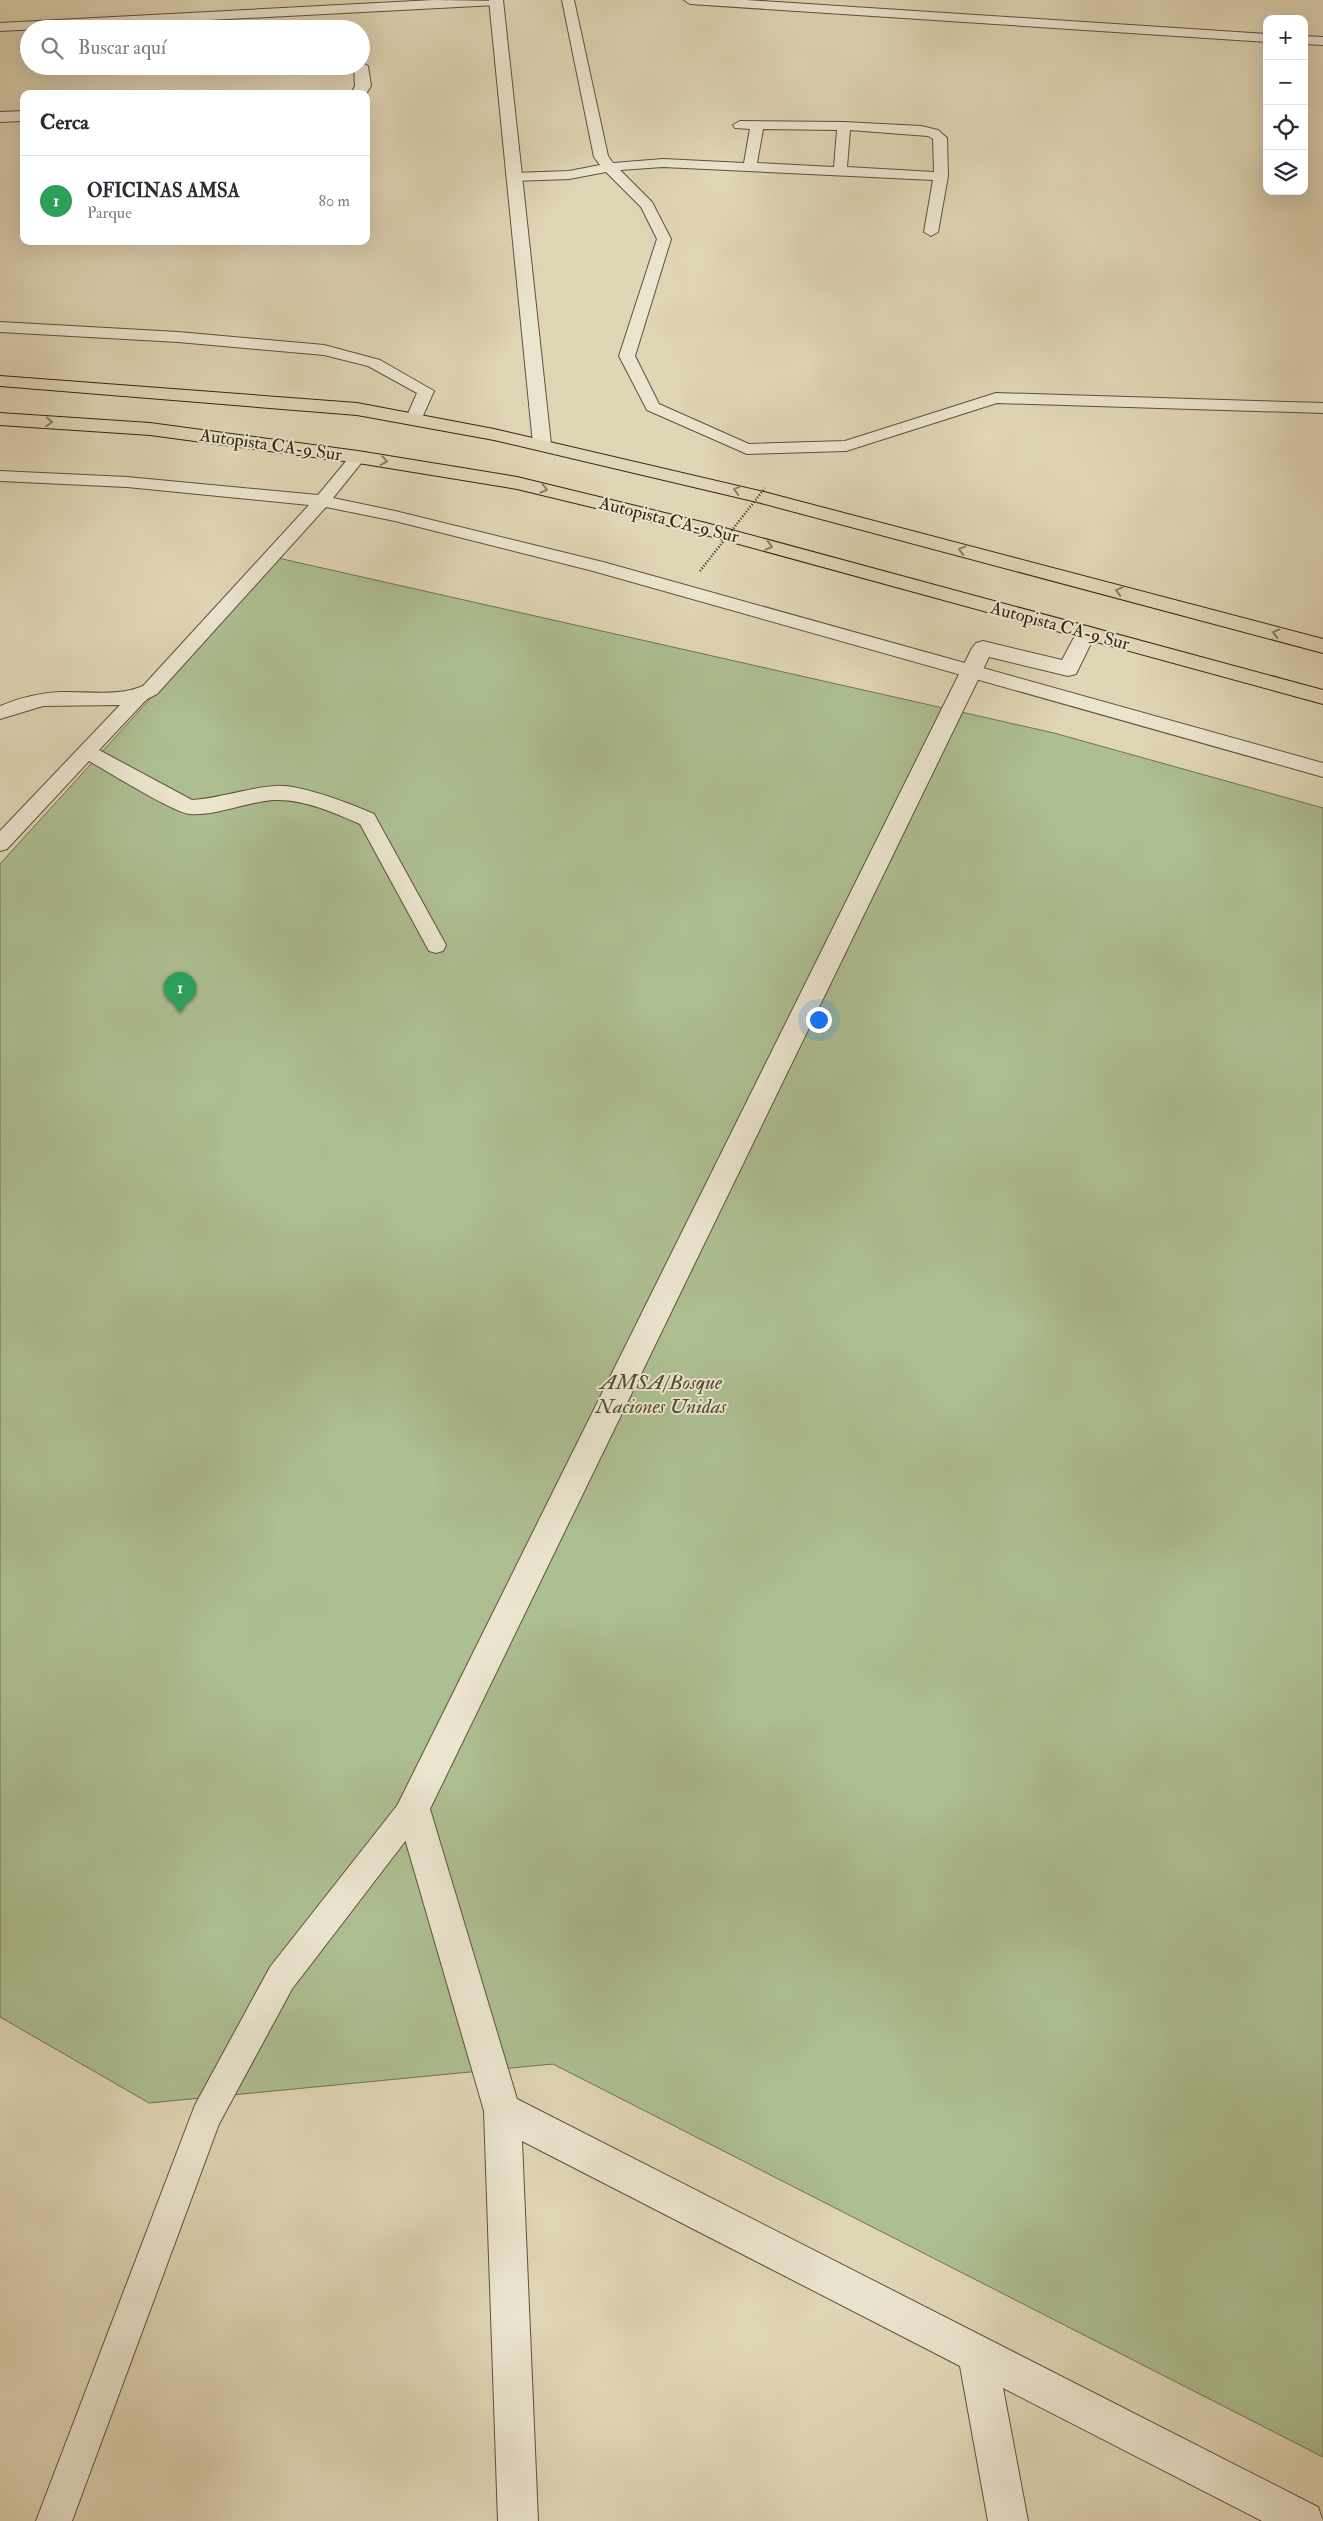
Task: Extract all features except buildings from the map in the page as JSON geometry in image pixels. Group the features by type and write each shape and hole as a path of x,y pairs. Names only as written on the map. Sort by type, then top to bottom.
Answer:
{"highway":[{"name":"Autopista CA-9 Sur","path":"0,381 357,409 414,418 542,444 730,488 1323,646"},
{"name":"Autopista CA-9 Sur","path":"0,419 150,429 358,457 517,483 699,527 1323,697"}],"street":[{"path":"145,20 496,1 542,444"},
{"path":"0,27 20,26"},
{"path":"360,90 363,86 362,75"},
{"path":"0,117 20,116"},
{"path":"518,2521 502,2111 414,1808 970,672 984,648 1068,669 1086,633"},
{"path":"502,2111 1304,2521"},
{"path":"977,2354 1008,2521"}],"lane":[{"path":"568,0 601,157 608,167 647,205 664,238 627,356 653,407 746,449 846,446 996,398 1323,408"},
{"path":"690,0 1263,38"},
{"path":"1308,40 1323,42"},
{"path":"740,125 844,126 921,130 933,134 940,138 941,176 931,232"},
{"path":"750,167 757,126"},
{"path":"840,172 844,126"},
{"path":"514,177 568,175 608,167 663,163 941,176"},
{"path":"0,328 178,337 324,350 374,363 426,391 414,418"},
{"path":"0,844 140,695 150,690 322,501 358,457"},
{"path":"0,476 137,483 322,501 532,549 1323,770"},
{"path":"0,713 32,701 140,695"},
{"path":"87,752 189,808 274,793 291,794 349,811 368,819 436,946"},
{"path":"54,2521 206,2116 281,1978 414,1808"}],"path":[{"path":"700,572 765,488"}],"green space":[{"name":"AMSA/Bosque Naciones Unidas","path":"278,558 1054,733 1323,808 1323,2457 553,2064 149,2103 0,2017 0,864"}],"place":[{"name":"OFICINAS AMSA","path":"180,1013"}]}
